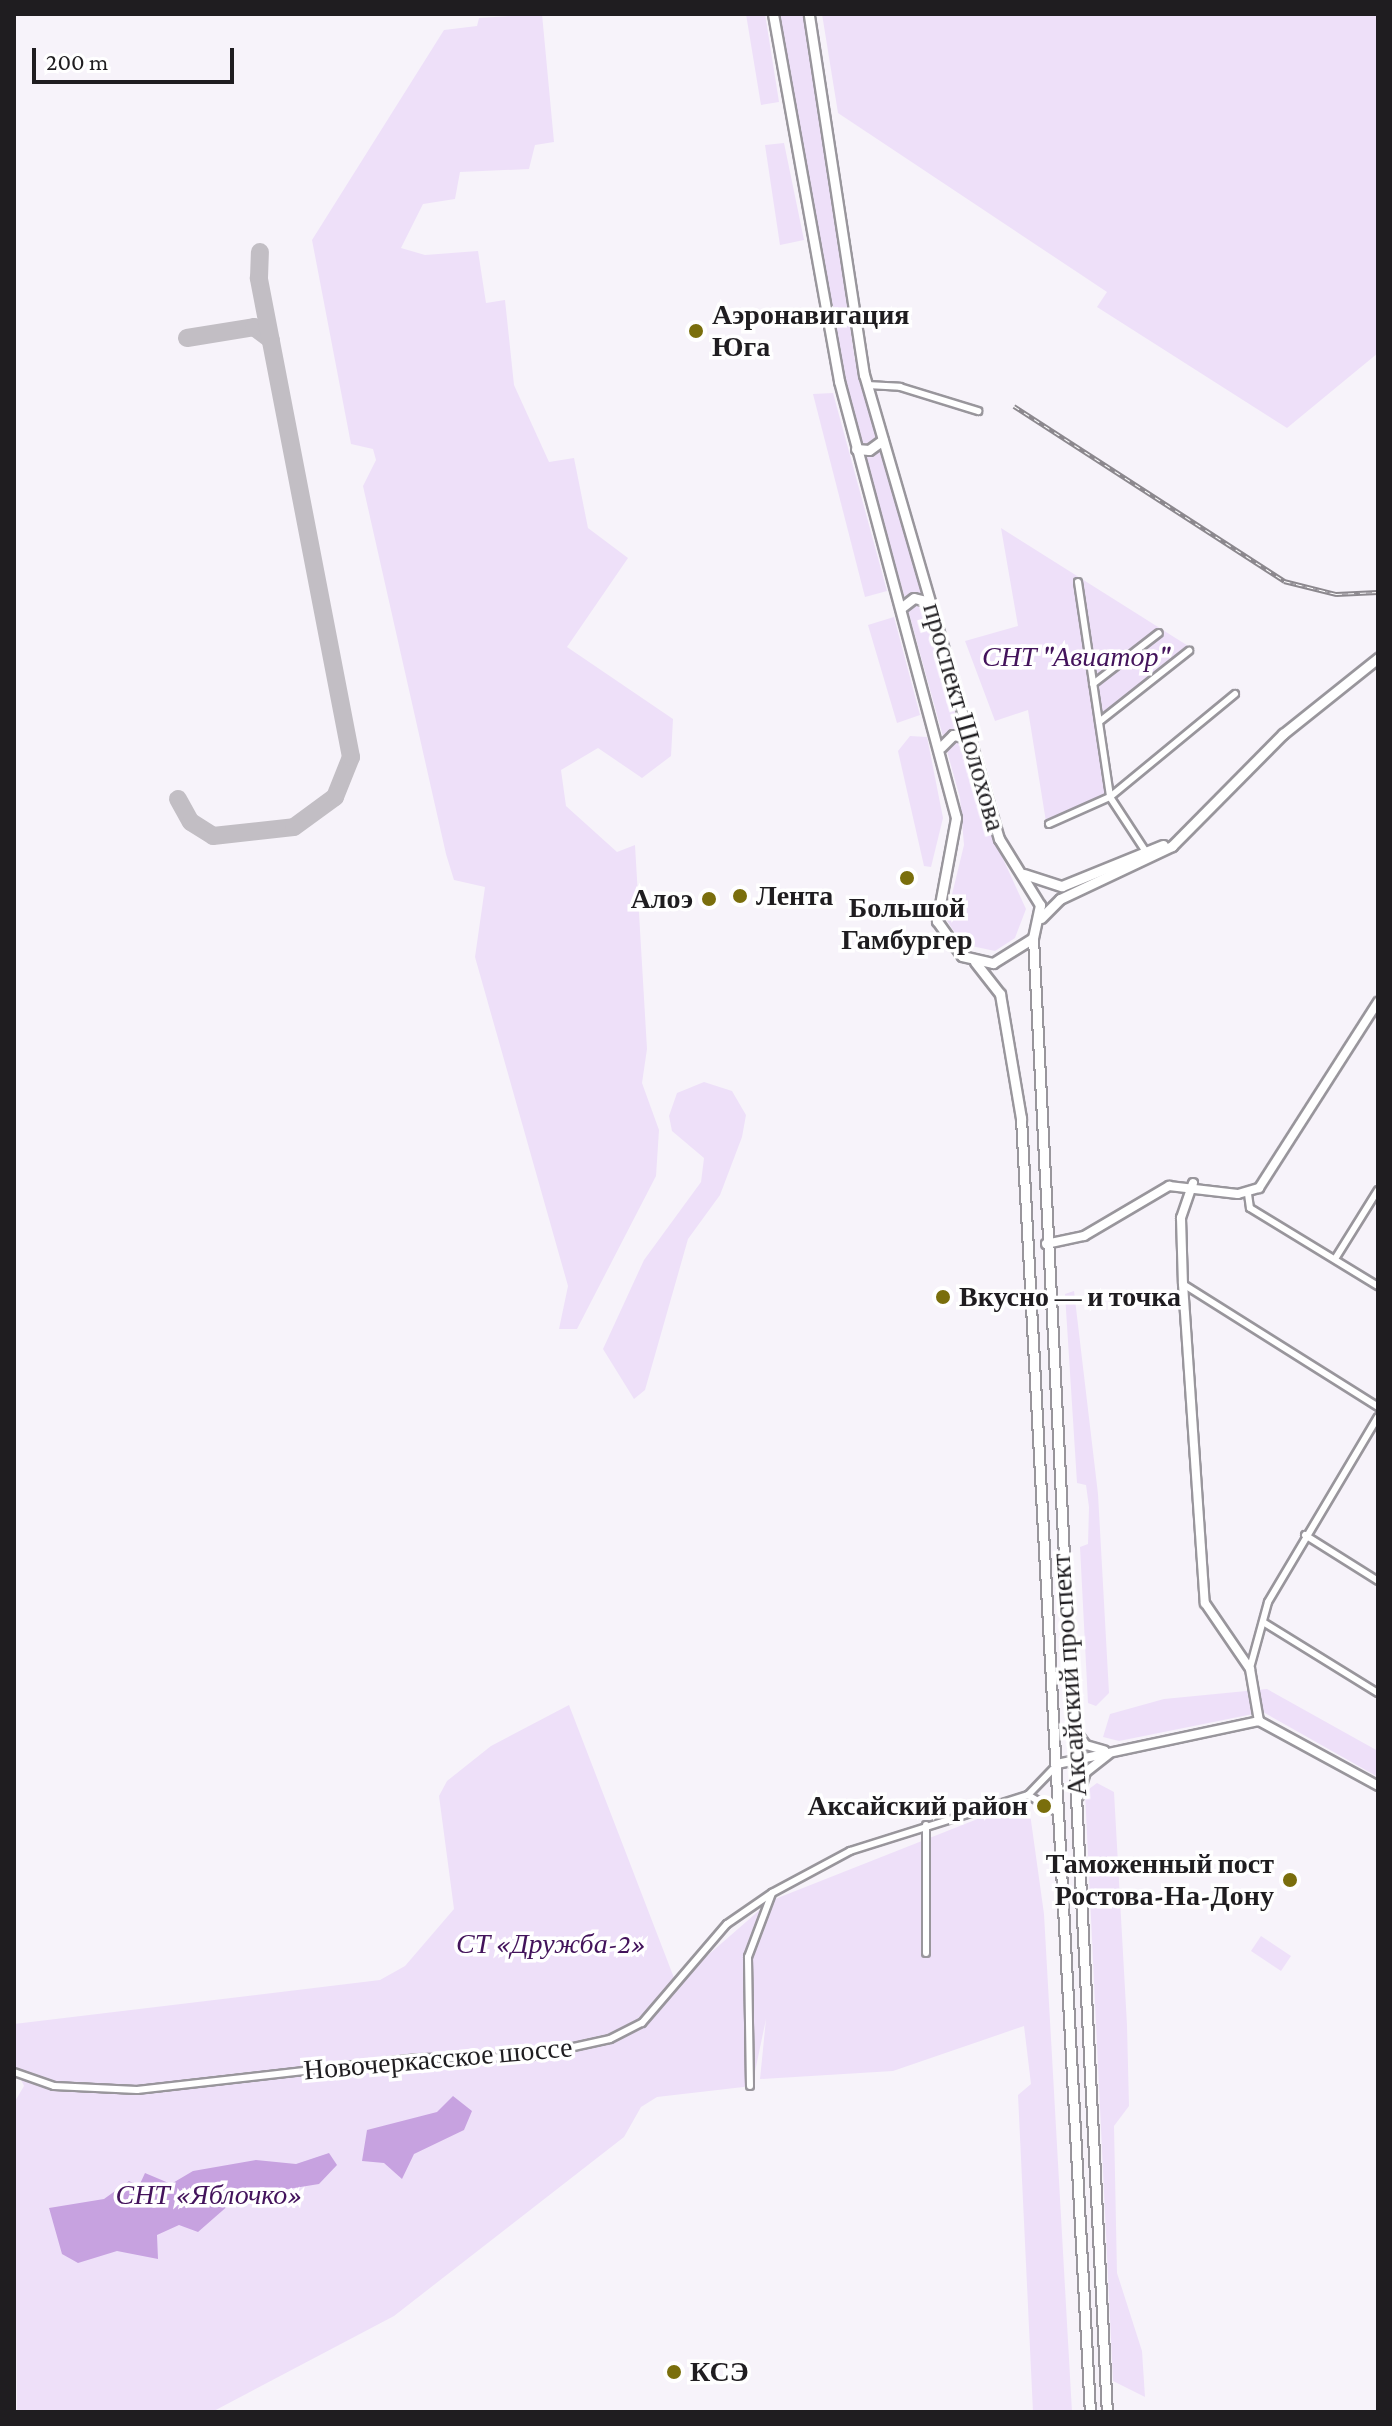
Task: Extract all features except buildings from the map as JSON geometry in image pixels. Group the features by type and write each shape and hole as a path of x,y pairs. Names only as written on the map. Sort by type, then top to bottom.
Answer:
{"main road":[{"name":"проспект Шолохова","path":"773,14 856,449 941,747 956,818 937,921 950,946 975,962"},
{"name":"проспект Шолохова","path":"809,14 867,385 999,839 1036,890 1039,921"},
{"path":"856,449 883,440"},
{"path":"901,608 914,598 930,602"},
{"path":"975,962 1015,956 1033,938 1039,921 1060,899 1151,858 1195,828 1283,734 1378,658"},
{"path":"941,747 953,735 970,738"},
{"path":"1024,874 1062,886 1146,852 1195,828"},
{"name":"Аксайский проспект","path":"1033,938 1107,2412"},
{"name":"Аксайский проспект","path":"975,962 1000,994 1016,1055 1061,1816 1090,2412"},
{"path":"1053,1695 1062,1754 1074,1758"}],"street":[{"path":"867,385 900,387 978,411"},
{"path":"1078,582 1110,797 1146,852"},
{"path":"1093,684 1159,633"},
{"path":"1099,722 1189,651"},
{"path":"1049,824 1110,797 1235,694"},
{"path":"1046,1244 1084,1236 1169,1186 1193,1183 1248,1194 1268,1176 1378,1004"},
{"path":"1193,1183 1181,1218 1205,1603 1250,1669 1259,1721"},
{"path":"1335,1259 1378,1190"},
{"path":"1248,1194 1250,1208 1378,1286"},
{"path":"1183,1284 1378,1407"},
{"path":"1250,1669 1263,1622 1305,1535 1378,1417"},
{"path":"1305,1535 1375,1579 1378,1567"},
{"path":"1263,1622 1378,1693"},
{"path":"1072,1721 1086,1745 1117,1750"},
{"path":"1061,1816 1028,1795 1057,1764 1259,1721 1378,1786"},
{"path":"1077,1805 1086,1772 1117,1750"},
{"name":"Новочеркасское шоссе","path":"14,2072 102,2092 418,2058 528,2057 587,2045 642,2023 727,1924 772,1893 850,1851 1028,1795"},
{"path":"926,1825 926,1953"},
{"path":"750,2086 748,1957 772,1893"}],"green space":[{"path":"542,14 554,142 535,145 529,169 460,172 455,199 423,204 401,248 425,255 478,251 486,303 505,300 514,385 549,462 574,458 588,528 628,558 567,647 673,719 671,756 642,778 598,748 561,770 566,806 617,852 635,845 647,1049 642,1083 659,1130 656,1176 577,1329 559,1329 568,1286 475,957 485,887 454,880 446,854 363,486 376,460 373,449 351,444 312,240 444,30 477,26 479,18"},
{"path":"746,14 765,14 779,102 761,105"},
{"path":"778,14 804,14 855,360 987,824 1026,909 1015,938 995,951 962,944 946,919 964,845 960,798 840,364"},
{"path":"822,14 1378,14 1378,353 1287,428 1097,307 1107,292 838,113"},
{"path":"784,143 804,240 780,245 765,145"},
{"path":"833,393 887,591 865,597 813,394"},
{"name":"СНТ \"Авиатор\"","path":"1001,528 1193,649 1102,721 1116,796 1047,828 1028,710 995,721 965,641 1018,626"},
{"path":"894,617 920,715 897,723 868,625"},
{"path":"910,736 927,737 943,818 931,867 924,866 898,751"},
{"path":"704,1082 732,1091 746,1115 742,1137 720,1195 688,1239 645,1390 634,1399 603,1349 644,1260 701,1182 704,1158 672,1131 669,1116 677,1093"},
{"path":"1074,1291 1098,1494 1109,1693 1096,1706 1088,1703 1080,1547 1088,1544 1089,1507 1086,1485 1077,1483 1065,1294"},
{"path":"1267,1689 1378,1751 1378,1777 1263,1712 1119,1741 1103,1737 1110,1714 1164,1699"},
{"path":"569,1705 676,1983 770,1901 1028,1799 1044,1914 1072,2412 1033,2412 1018,2095 1031,2084 1024,2026 893,2071 760,2079 766,2019 752,2086 657,2097 641,2107 624,2137 394,2316 212,2412 17,2412 14,2103 24,2086 14,2065 14,2024 380,1980 405,1966 454,1909 439,1796 447,1781 491,1746"},
{"path":"1097,1783 1114,1792 1127,2025 1129,2106 1114,2126 1117,2273 1142,2351 1145,2397 1113,2381 1085,1792"},
{"path":"1261,1936 1291,1956 1281,1971 1251,1951"}],"shaded area":[{"path":"453,2096 472,2111 464,2130 414,2154 402,2179 384,2163 362,2161 367,2130 437,2112"},
{"path":"329,2153 337,2165 319,2184 238,2197 198,2232 179,2225 157,2235 158,2259 117,2251 78,2263 62,2254 49,2208 104,2199 129,2181 139,2186 145,2173 171,2184 193,2171 256,2160 296,2164"}],"taxiway":[{"path":"178,799 191,822 213,836 294,827 335,797 351,757 259,278 260,252"},
{"path":"187,338 254,327 271,340"}],"railway":[{"path":"1014,406 1284,581 1336,594 1378,592"}],"place":[{"name":"Аэронавигация Юга","path":"696,331"},
{"name":"Большой Гамбургер","path":"907,878"},
{"name":"Лента","path":"740,896"},
{"name":"Алоэ","path":"709,899"},
{"name":"Вкусно — и точка","path":"943,1297"},
{"name":"Аксайский район","path":"1044,1806"},
{"name":"Таможенный пост Ростова-На-Дону","path":"1290,1880"},
{"name":"КСЭ","path":"674,2372"}],"park label":[{"name":"СТ «Дружба-2»","path":"551,1944"},
{"name":"СНТ «Яблочко»","path":"209,2195"}]}
